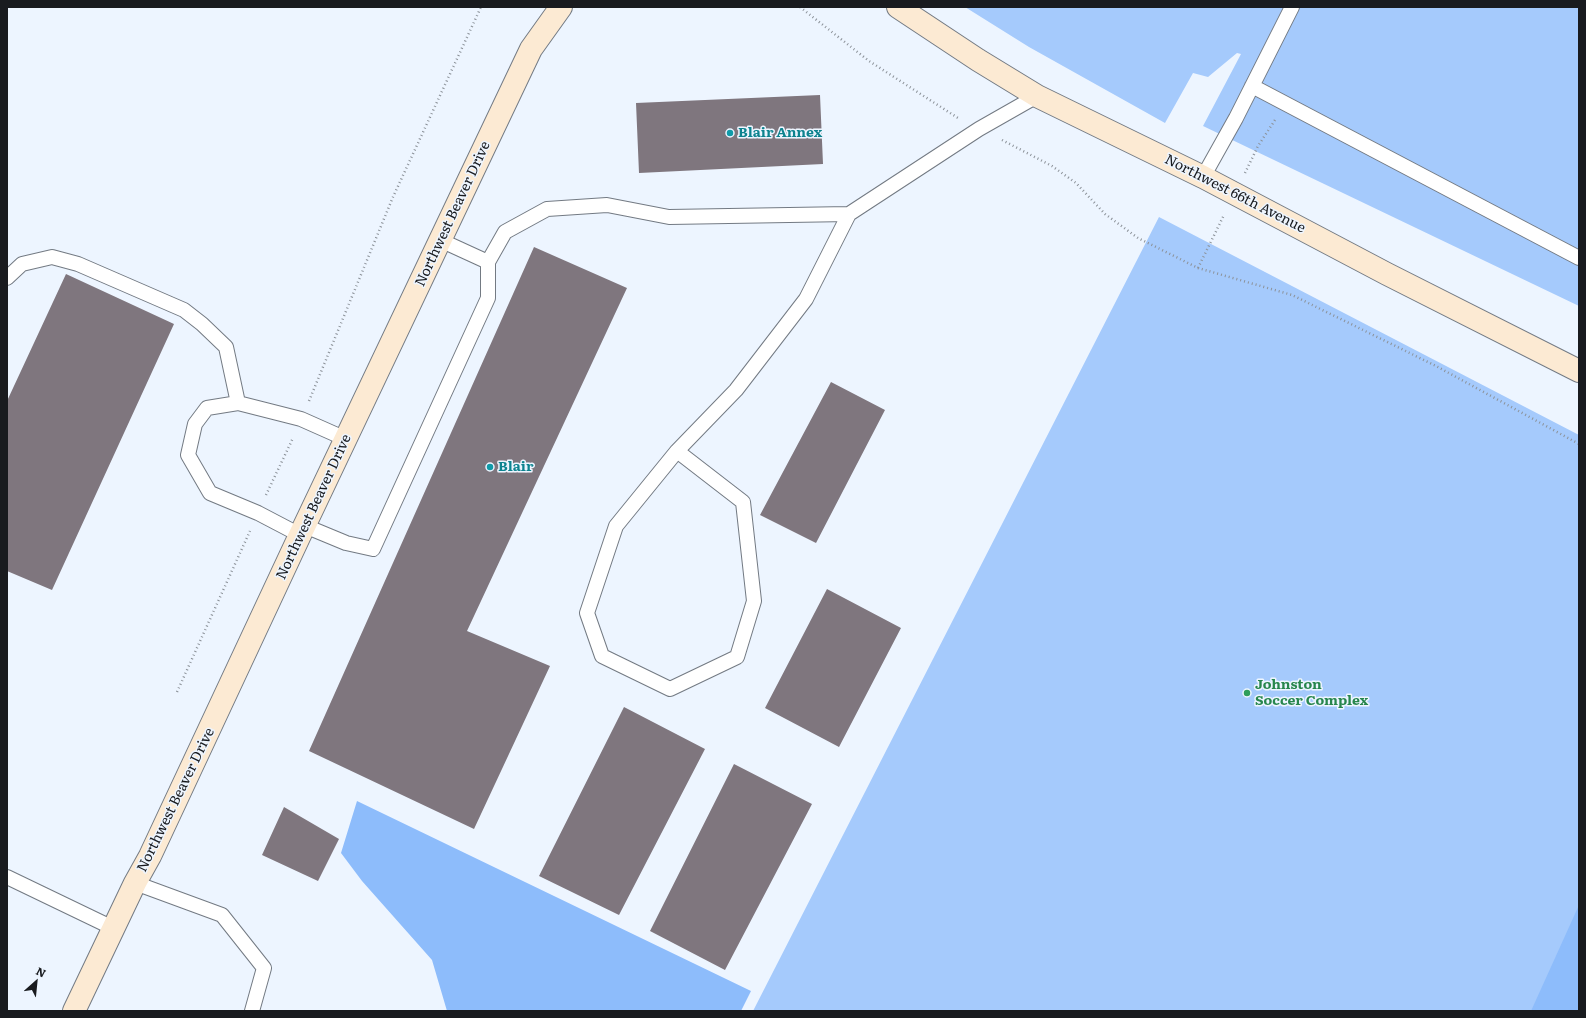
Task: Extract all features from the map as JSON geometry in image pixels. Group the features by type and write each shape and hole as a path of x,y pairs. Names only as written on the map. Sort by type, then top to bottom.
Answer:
{"main road":[{"name":"Northwest Beaver Drive","path":"74,1011 135,883 154,849 531,49 561,7"},
{"name":"Northwest 66th Avenue","path":"898,7 1037,96 1203,177 1387,274 1579,371"}],"lane":[{"path":"1203,177 1252,86 1292,7"},
{"path":"1252,86 1579,258"},
{"path":"677,451 743,502 754,601 737,657 670,689 602,656 588,613 616,526 677,451 736,390 806,299 849,214 979,129 1037,96"},
{"path":"346,439 301,419 238,402 207,408 195,424 188,455 210,493 303,531 373,549 488,298 488,262 505,232 547,210 607,205 669,217 849,214"},
{"path":"440,240 488,262"},
{"path":"7,278 22,264 52,257 78,264 184,310 202,324 226,347 238,402"},
{"path":"7,877 114,928"},
{"path":"135,883 222,915 264,968 252,1011"}],"path":[{"path":"177,692 301,419 393,197 481,7"},
{"path":"1198,268 1292,295 1436,366 1579,444"}],"shaded area":[{"path":"965,7 1579,7 1579,306 1203,126 1241,54 1237,53 1208,77 1193,73 1165,123 1029,47"},
{"name":"Johnston Soccer Complex","path":"1159,217 1579,435 1579,1011 753,1011"},
{"path":"357,801 751,991 741,1011 447,1011 432,960 362,881 341,853"},
{"path":"1579,905 1579,1011 1531,1011"}],"building":[{"name":"Blair Annex","path":"820,95 823,164 639,173 636,103"},
{"name":"Blair","path":"534,247 627,288 467,631 550,666 474,829 309,751"},
{"path":"66,274 174,324 52,590 7,571 7,401"},
{"path":"831,382 885,410 816,543 760,515"},
{"path":"827,589 901,628 839,747 765,708"},
{"path":"624,707 705,749 619,915 539,876"},
{"path":"734,764 812,804 725,970 650,931"},
{"path":"284,807 339,839 318,881 262,855"}],"place":[{"name":"Blair Annex","path":"730,133"},
{"name":"Blair","path":"490,467"},
{"name":"Johnston Soccer Complex","path":"1247,693"}]}
